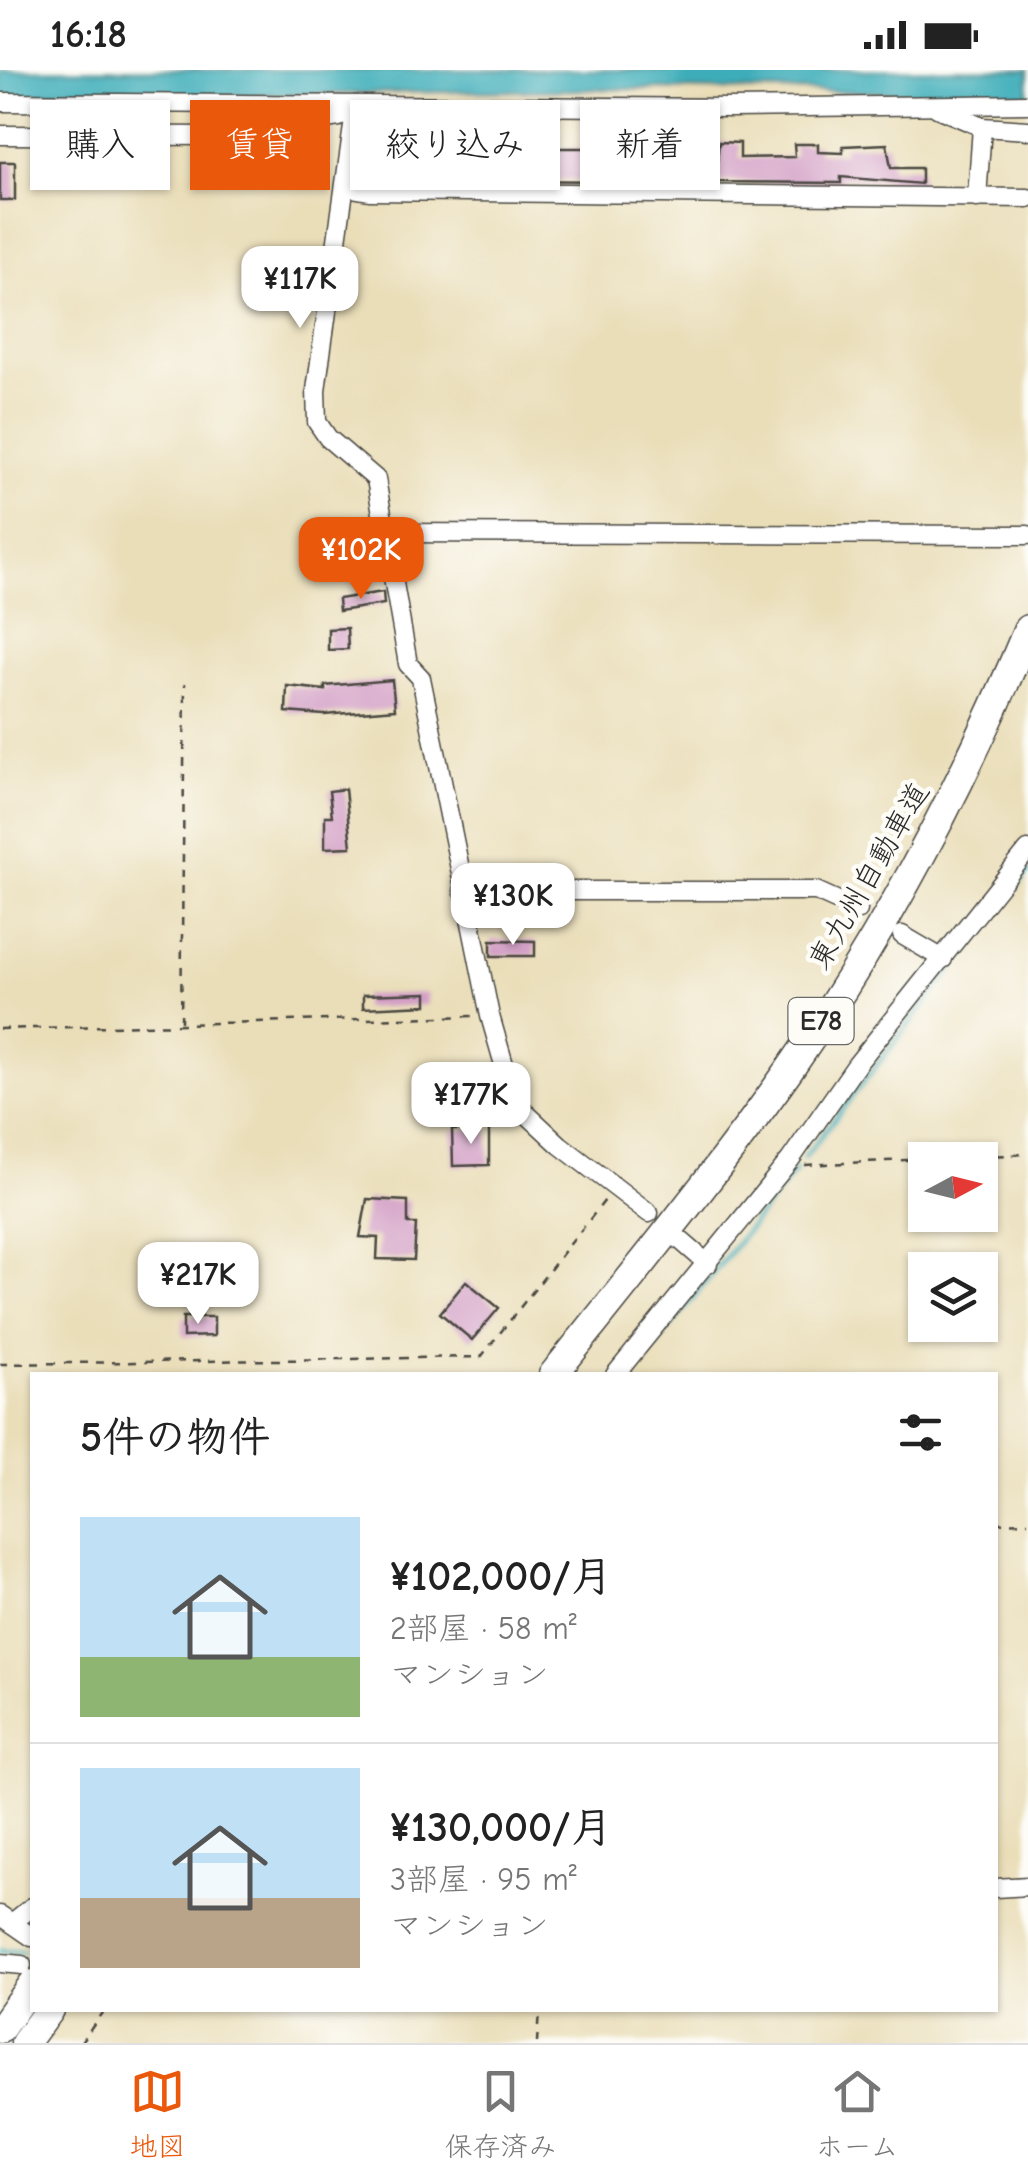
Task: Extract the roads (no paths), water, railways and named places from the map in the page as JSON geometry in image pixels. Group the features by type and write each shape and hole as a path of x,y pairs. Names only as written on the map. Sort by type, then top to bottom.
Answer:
{"highway":[{"name":"東九州自動車道","path":"555,1372 722,1162 846,982 945,812 989,723 1028,629"},
{"path":"0,2029 27,1974"},
{"path":"25,2043 48,2012"}],"street":[{"path":"0,102 350,105"},
{"path":"928,104 982,128 1028,130"},
{"path":"560,107 1028,104"},
{"path":"0,136 216,136 339,117 350,109"},
{"path":"978,198 982,128"},
{"path":"350,154 316,390 317,422 328,438 376,480 408,664 421,678 490,1016 515,1103 649,1213"},
{"path":"346,187 369,191 1028,198"},
{"path":"387,533 1028,535"},
{"path":"618,1372 790,1160 856,1064 1028,850"},
{"path":"464,891 816,891 858,910"},
{"path":"902,935 942,960"},
{"path":"679,1239 708,1264"},
{"path":"998,1888 1028,1886"},
{"path":"6,1919 30,1908"},
{"path":"6,1919 30,1936"},
{"path":"0,1963 27,1974"}],"water":[{"path":"0,70 1028,70 1028,95 650,89 0,99"}],"waterway":[{"path":"804,1158 1028,872"},
{"path":"633,1372 795,1171"},
{"path":"0,1951 22,1952"}]}
